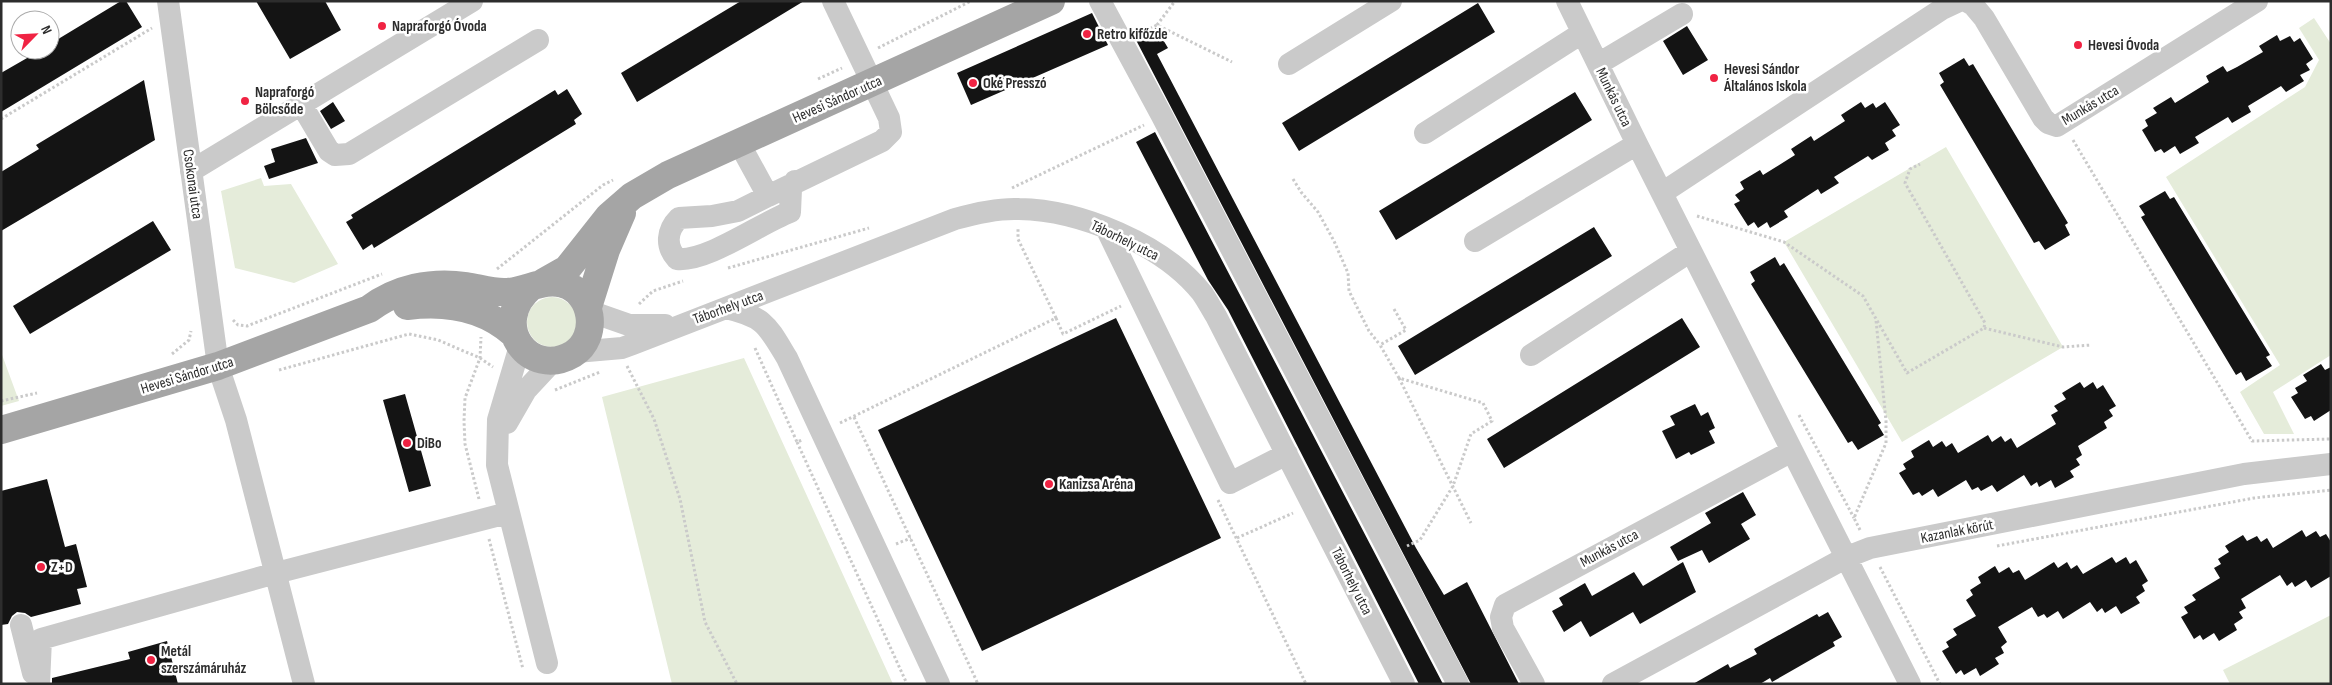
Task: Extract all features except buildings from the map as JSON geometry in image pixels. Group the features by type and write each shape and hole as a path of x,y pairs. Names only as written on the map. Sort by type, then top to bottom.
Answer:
{"main road":[{"name":"Hevesi Sándor utca","path":"369,309 385,297 417,287 463,286 503,292 538,285 568,269 602,223 626,202 668,175 1051,1"},
{"path":"588,309 575,290 565,284 538,285 521,296 514,307 512,321 517,340 529,354 541,359 564,356 587,338 590,329 588,309 606,250 626,202"},
{"name":"Hevesi Sándor utca","path":"1,430 218,366 369,309 421,304 454,306 496,320 517,340"}],"street":[{"name":"Csokonai utca","path":"168,1 218,366 236,420 304,684"},
{"path":"191,171 472,1"},
{"path":"794,181 790,190 790,212 701,256 684,260 677,259 672,254 668,243 669,232 679,218 726,214 738,211 794,181 882,141 891,132 889,118 833,1"},
{"path":"1100,1 1162,116 1458,684"},
{"path":"1289,64 1391,1"},
{"name":"Munkás utca","path":"1567,1 1637,144 1910,684"},
{"path":"1662,193 1942,9 1959,1"},
{"name":"Munkás utca","path":"1966,1 1973,5 1984,18 2043,118 2053,126 2063,123 2257,1"},
{"path":"1598,64 1682,14"},
{"path":"1425,134 1582,33"},
{"path":"301,104 330,151 335,155 349,154 538,40"},
{"path":"740,143 768,196"},
{"path":"1475,241 1637,144"},
{"name":"Táborhely utca","path":"564,356 622,348 676,325 726,308 955,219 984,211 1015,198 1107,230 1140,244 1164,258 1202,293 1216,316 1404,684"},
{"path":"1107,230 1230,483 1287,454"},
{"path":"1531,355 1691,251"},
{"path":"726,308 749,313 769,328 787,358 939,684"},
{"name":"Táborhely utca","path":"588,309 629,325 676,325"},
{"path":"517,340 510,378 498,420 496,452 499,478 547,662"},
{"path":"496,452 511,413 526,390 564,356"},
{"name":"Munkás utca","path":"1534,684 1502,628 1501,617 1505,605 1792,451"},
{"name":"Kazanlak körút","path":"1613,684 1847,557 1875,558 2244,474 2331,464"},
{"path":"40,684 41,639 276,573 508,513"},
{"path":"21,625 35,684"}],"path":[{"path":"874,41 878,49 971,1"},
{"path":"1122,42 1157,25 1175,1"},
{"path":"150,19 153,35"},
{"path":"1157,25 1232,62"},
{"path":"1,119 152,28"},
{"path":"1015,198 1162,116"},
{"path":"2063,123 2252,441 2331,439"},
{"path":"1920,164 1910,169 1905,183 1985,323 1984,328"},
{"path":"1293,179 1300,192 1318,212 1334,241 1348,273 1349,291 1369,331 1399,378 1471,523"},
{"path":"1004,190 1015,198 1018,240 1063,334 1124,304"},
{"path":"1694,215 1784,242 1863,296 1908,373 1984,328 2063,347 2091,345"},
{"path":"723,270 873,227"},
{"path":"231,318 238,324 247,326 380,274"},
{"path":"629,325 640,303 653,291 686,280"},
{"path":"1380,346 1406,330 1394,309"},
{"path":"1876,317 1886,421 1886,443 1854,518 1940,684"},
{"path":"797,442 854,417 1056,318"},
{"path":"166,359 189,340 192,328"},
{"path":"270,372 409,334 438,340 480,358 510,378"},
{"path":"751,341 907,684"},
{"path":"624,360 654,419 680,499 705,622 737,684"},
{"path":"1389,553 1420,540 1453,486 1471,434 1492,421 1482,403 1399,378"},
{"path":"1,401 41,392"},
{"path":"854,417 978,684"},
{"path":"1989,548 2254,498 2331,490"},
{"path":"1215,493 1306,684"},
{"path":"1875,558 1890,566"}],"green space":[{"path":"2314,18 2331,44 2331,355 2273,392 2294,434 2264,434 2240,392 2280,365 2166,177 2305,87 2319,60 2299,28"},
{"path":"1946,147 2063,347 1902,442 1784,242"},
{"path":"261,178 264,186 291,184 338,264 294,283 235,268 221,191"},
{"path":"552,297 561,299 572,308 577,322 575,331 566,342 552,347 543,345 532,336 527,322 529,313 538,302"},
{"path":"1,352 19,401 1,406"},
{"path":"744,358 893,684 672,684 602,397"},
{"path":"2331,615 2331,684 2230,684 2223,670"}],"place":[{"name":"Napraforgó Óvoda","path":"382,26"},
{"name":"Retro kifőzde","path":"1087,34"},
{"name":"Hevesi Óvoda","path":"2078,45"},
{"name":"Hevesi Sándor Általános Iskola","path":"1714,78"},
{"name":"Oké Presszó","path":"973,83"},
{"name":"Napraforgó Bölcsőde","path":"245,101"},
{"name":"DiBo","path":"407,443"},
{"name":"Kanizsa Aréna","path":"1049,484"},
{"name":"Z+D","path":"41,567"},
{"name":"Metál szerszámáruház","path":"151,660"}]}
